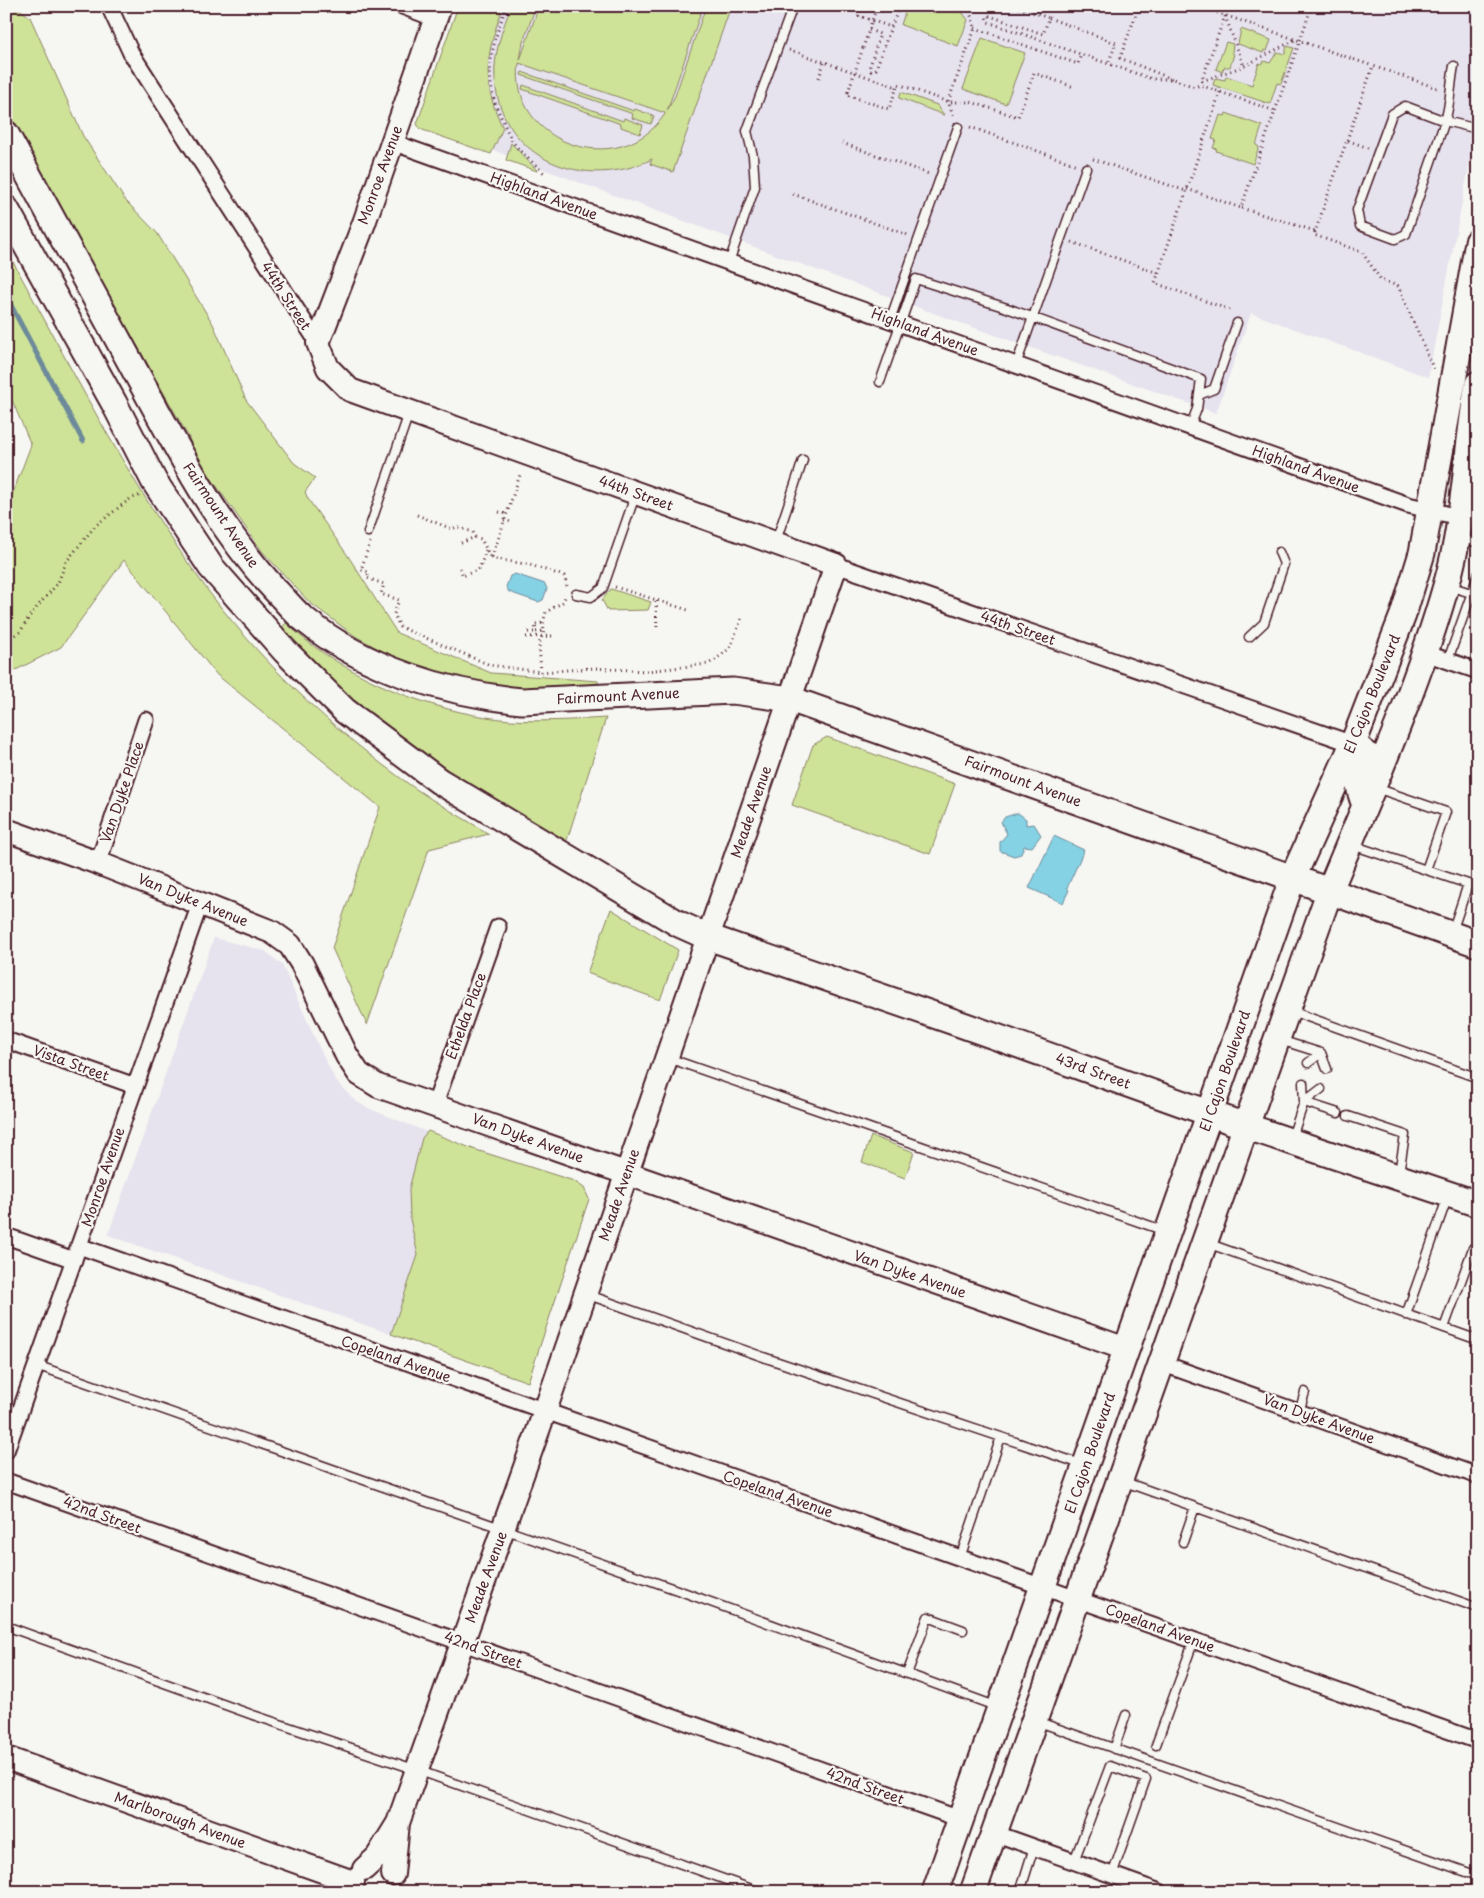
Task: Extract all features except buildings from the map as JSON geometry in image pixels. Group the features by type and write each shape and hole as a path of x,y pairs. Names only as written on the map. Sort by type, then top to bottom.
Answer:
{"main road":[{"name":"Fairmount Avenue","path":"6,134 193,477 239,546 269,584 304,619 337,643 368,660 425,682 492,698 522,701 733,691 790,699 1478,944"},
{"path":"6,209 159,488 211,567 285,651 345,711 439,781 679,924 708,936"},
{"name":"El Cajon Boulevard","path":"935,1892 1293,877 1353,744 1406,605 1422,554 1478,242"},
{"path":"973,1892 1330,890 1369,796 1437,657 1447,585 1465,532 1477,397"},
{"path":"1406,605 1406,626 1413,643 1437,657"},
{"path":"1353,744 1366,754 1358,777 1358,787 1369,796"},
{"name":"43rd Street","path":"708,936 1210,1114 1478,1204"}],"street":[{"name":"44th Street","path":"109,6 131,53 318,343 328,368 350,390 776,543 1353,744"},
{"path":"402,6 438,12"},
{"name":"Monroe Avenue","path":"318,343 438,12"},
{"name":"Highland Avenue","path":"392,142 1190,428 1408,505 1430,511 1465,532"},
{"path":"1450,397 1477,397"},
{"name":"Meade Avenue","path":"356,1881 377,1857 398,1823 545,1411 836,564"},
{"path":"1437,657 1478,671"},
{"name":"Van Dyke Place","path":"98,862 146,720"},
{"name":"Van Dyke Avenue","path":"6,830 98,862 272,932 290,945 302,964 347,1056 359,1074 378,1086 434,1104 1126,1350"},
{"name":"Monroe Avenue","path":"6,1451 9,1432 36,1365 200,904"},
{"name":"Ethelda Place","path":"434,1104 498,927"},
{"name":"Vista Street","path":"6,1040 135,1086"},
{"name":"Copeland Avenue","path":"6,1236 76,1253 545,1411 1478,1741"},
{"name":"Van Dyke Avenue","path":"1161,1363 1478,1476"},
{"name":"42nd Street","path":"6,1481 960,1819"},
{"name":"Marlborough Avenue","path":"6,1758 356,1881 376,1866 389,1870 396,1883"},
{"name":"Meade Avenue","path":"396,1883 398,1823"},
{"path":"994,1833 1160,1892"}],"lane":[{"path":"728,262 756,188 753,156 747,131 793,6"},
{"path":"1454,66 1449,92 1450,106 1445,121 1406,234 1395,239 1360,226 1357,210 1392,114 1405,106 1445,121 1478,129"},
{"path":"880,382 919,239 958,125"},
{"path":"1016,365 1086,168"},
{"path":"896,322 916,279 1034,318 1201,379 1190,428"},
{"path":"1199,394 1214,389 1237,323"},
{"path":"368,532 409,411"},
{"path":"776,543 803,460"},
{"path":"576,594 591,597 600,591 605,584 636,493"},
{"path":"1249,637 1264,623 1284,564 1279,552"},
{"path":"1437,657 1471,593 1478,575"},
{"path":"1447,585 1471,593"},
{"path":"1369,796 1446,812 1426,870"},
{"path":"1349,844 1468,884 1451,934"},
{"path":"1287,1010 1478,1078"},
{"path":"1276,1039 1321,1053"},
{"path":"1308,1063 1321,1053"},
{"path":"1321,1053 1327,1069"},
{"path":"667,1057 1168,1232"},
{"path":"1291,1141 1304,1102 1303,1082"},
{"path":"1304,1102 1322,1089"},
{"path":"1304,1102 1338,1113"},
{"path":"1348,1116 1405,1135 1398,1177"},
{"path":"1406,1314 1448,1194"},
{"path":"1204,1242 1478,1340"},
{"path":"1444,1328 1473,1248"},
{"path":"585,1293 769,1359 1086,1466"},
{"path":"36,1365 683,1592 1000,1707"},
{"path":"1299,1412 1305,1392"},
{"path":"960,1558 1001,1437"},
{"path":"1119,1480 1478,1608"},
{"path":"1183,1542 1195,1507"},
{"path":"907,1674 928,1617 963,1630"},
{"path":"6,1626 253,1715 417,1770 760,1892"},
{"path":"1156,1745 1194,1640"},
{"path":"1114,1749 1126,1715"},
{"path":"1034,1721 1478,1876"},
{"path":"1074,1862 1110,1766 1146,1779 1112,1875"},
{"path":"1020,1892 1034,1847"}],"path":[{"path":"503,6 505,10 490,61 490,84 495,106 513,141 546,175"},
{"path":"863,6 859,16 891,27"},
{"path":"878,6 847,95 889,109 898,84 948,102 970,102 1018,118 1034,73 1074,87"},
{"path":"869,30 880,34 870,66 871,71 876,69 900,6"},
{"path":"968,6 974,28 948,102 958,125 1086,168 1090,158 1315,231"},
{"path":"1014,6 1116,42 1108,64"},
{"path":"1139,6 1120,58 1196,87 1201,83 1244,66 1298,40"},
{"path":"1198,6 1449,92"},
{"path":"1241,208 1298,40 1312,6"},
{"path":"1048,18 1043,34 990,16 986,17 988,22 1152,79 1173,79"},
{"path":"1201,83 1225,16"},
{"path":"1225,16 1244,66"},
{"path":"974,28 1078,64 1081,54"},
{"path":"778,46 897,87"},
{"path":"819,78 824,62"},
{"path":"1373,66 1314,235 1362,252 1381,280 1398,286 1435,371"},
{"path":"1201,83 1220,92 1275,111"},
{"path":"1220,92 1155,283 1240,314 1237,323"},
{"path":"1346,140 1379,152"},
{"path":"842,143 940,178"},
{"path":"793,194 919,239"},
{"path":"1061,239 1158,273"},
{"path":"491,558 521,472"},
{"path":"6,640 20,632 31,614 58,583 66,562 96,526 130,500 159,488"},
{"path":"499,512 506,514"},
{"path":"416,515 452,529 457,527 473,532 480,539 491,558"},
{"path":"504,520 511,522"},
{"path":"461,544 475,536"},
{"path":"370,542 361,570 370,573 367,578 384,584 381,594 399,601 394,614 400,627 490,665 541,672 594,668 646,671 708,664 730,648 742,617"},
{"path":"460,568 463,576 479,570 486,549"},
{"path":"491,558 502,558 521,565 527,564 564,576 568,588 563,602 546,612 543,623 544,631 539,644 541,672"},
{"path":"605,584 688,610"},
{"path":"656,601 657,630"},
{"path":"550,602 557,605"},
{"path":"536,632 536,624 543,623"},
{"path":"528,632 544,631"},
{"path":"526,637 553,636"}],"shaded area":[{"path":"459,6 1478,6 1478,120 1428,377 1251,313 1216,413 947,318 419,123"},
{"path":"214,938 265,951 282,965 336,1081 353,1099 365,1107 439,1137 574,1181 584,1188 589,1199 528,1382 108,1235"}],"green space":[{"path":"6,6 15,6 30,17 83,136 125,200 157,233 213,324 246,400 294,463 315,478 305,492 308,499 348,556 397,633 491,673 598,681 599,688 527,688 473,683 406,664 355,636 309,602 262,551 197,458 188,436 6,112"},
{"path":"458,6 498,6 501,13 492,43 488,71 492,98 503,128 491,154 420,129 417,124"},
{"path":"511,6 536,6 523,42 520,60 539,6 703,6 667,111 675,96 706,6 731,6 673,172 650,164 652,159 627,168 601,172 575,170 551,162 530,149 513,131 501,108 495,81 495,61 501,34","holes":["519,63 665,113 645,135 622,146 596,149 571,144 548,132 531,114 520,91"]},
{"path":"907,6 964,6 962,12 968,20 958,46 901,25"},
{"path":"1241,29 1271,40 1267,51 1264,50 1263,53 1238,44"},
{"path":"982,38 1025,53 1006,104 963,89"},
{"path":"1226,42 1233,44 1232,53 1234,54 1230,67 1224,67 1222,72 1216,69"},
{"path":"1287,46 1294,48 1281,84 1277,83 1270,104 1213,85 1215,78 1225,80 1226,76 1252,85 1259,63 1262,64 1264,61 1270,63 1277,52 1285,54"},
{"path":"522,72 634,111 635,109 654,116 651,124 632,118 633,114 521,75"},
{"path":"523,85 623,121 624,118 643,125 640,134 621,127 621,124 522,89"},
{"path":"901,92 937,105 944,115 899,98"},
{"path":"1226,113 1262,126 1256,145 1259,147 1253,164 1216,151 1217,149 1213,148 1216,140 1212,139 1220,115 1225,116"},
{"path":"511,143 537,170 537,171 506,160"},
{"path":"6,249 74,374 145,498 198,577 221,607 270,664 353,742 422,793 489,834 429,849 367,1025 332,948 380,807 217,675 124,560 61,647 6,675 6,511 31,445 6,386"},
{"path":"611,589 651,602 648,610 608,611 602,600"},
{"path":"286,623 315,647 346,667 390,689 437,706 486,717 510,720 546,721 606,718 566,843 459,778 380,723 280,630"},
{"path":"827,737 955,784 930,854 792,805 813,745"},
{"path":"611,909 678,950 660,1000 587,973"},
{"path":"428,1131 473,1149 574,1181 584,1188 589,1199 528,1382 391,1334 418,1255 410,1219 409,1189 422,1138"},
{"path":"871,1136 914,1152 905,1178 862,1162"}],"water":[{"path":"515,574 545,584 547,589 543,600 538,602 509,592 506,587 510,576"},
{"path":"1018,813 1026,819 1026,825 1034,824 1041,835 1032,847 1024,846 1021,854 1014,856 1000,851 1000,842 1007,834 1001,822 1005,817"},
{"path":"1054,836 1084,850 1067,888 1069,890 1063,903 1029,888"}],"waterway":[{"path":"6,296 83,441"}]}
